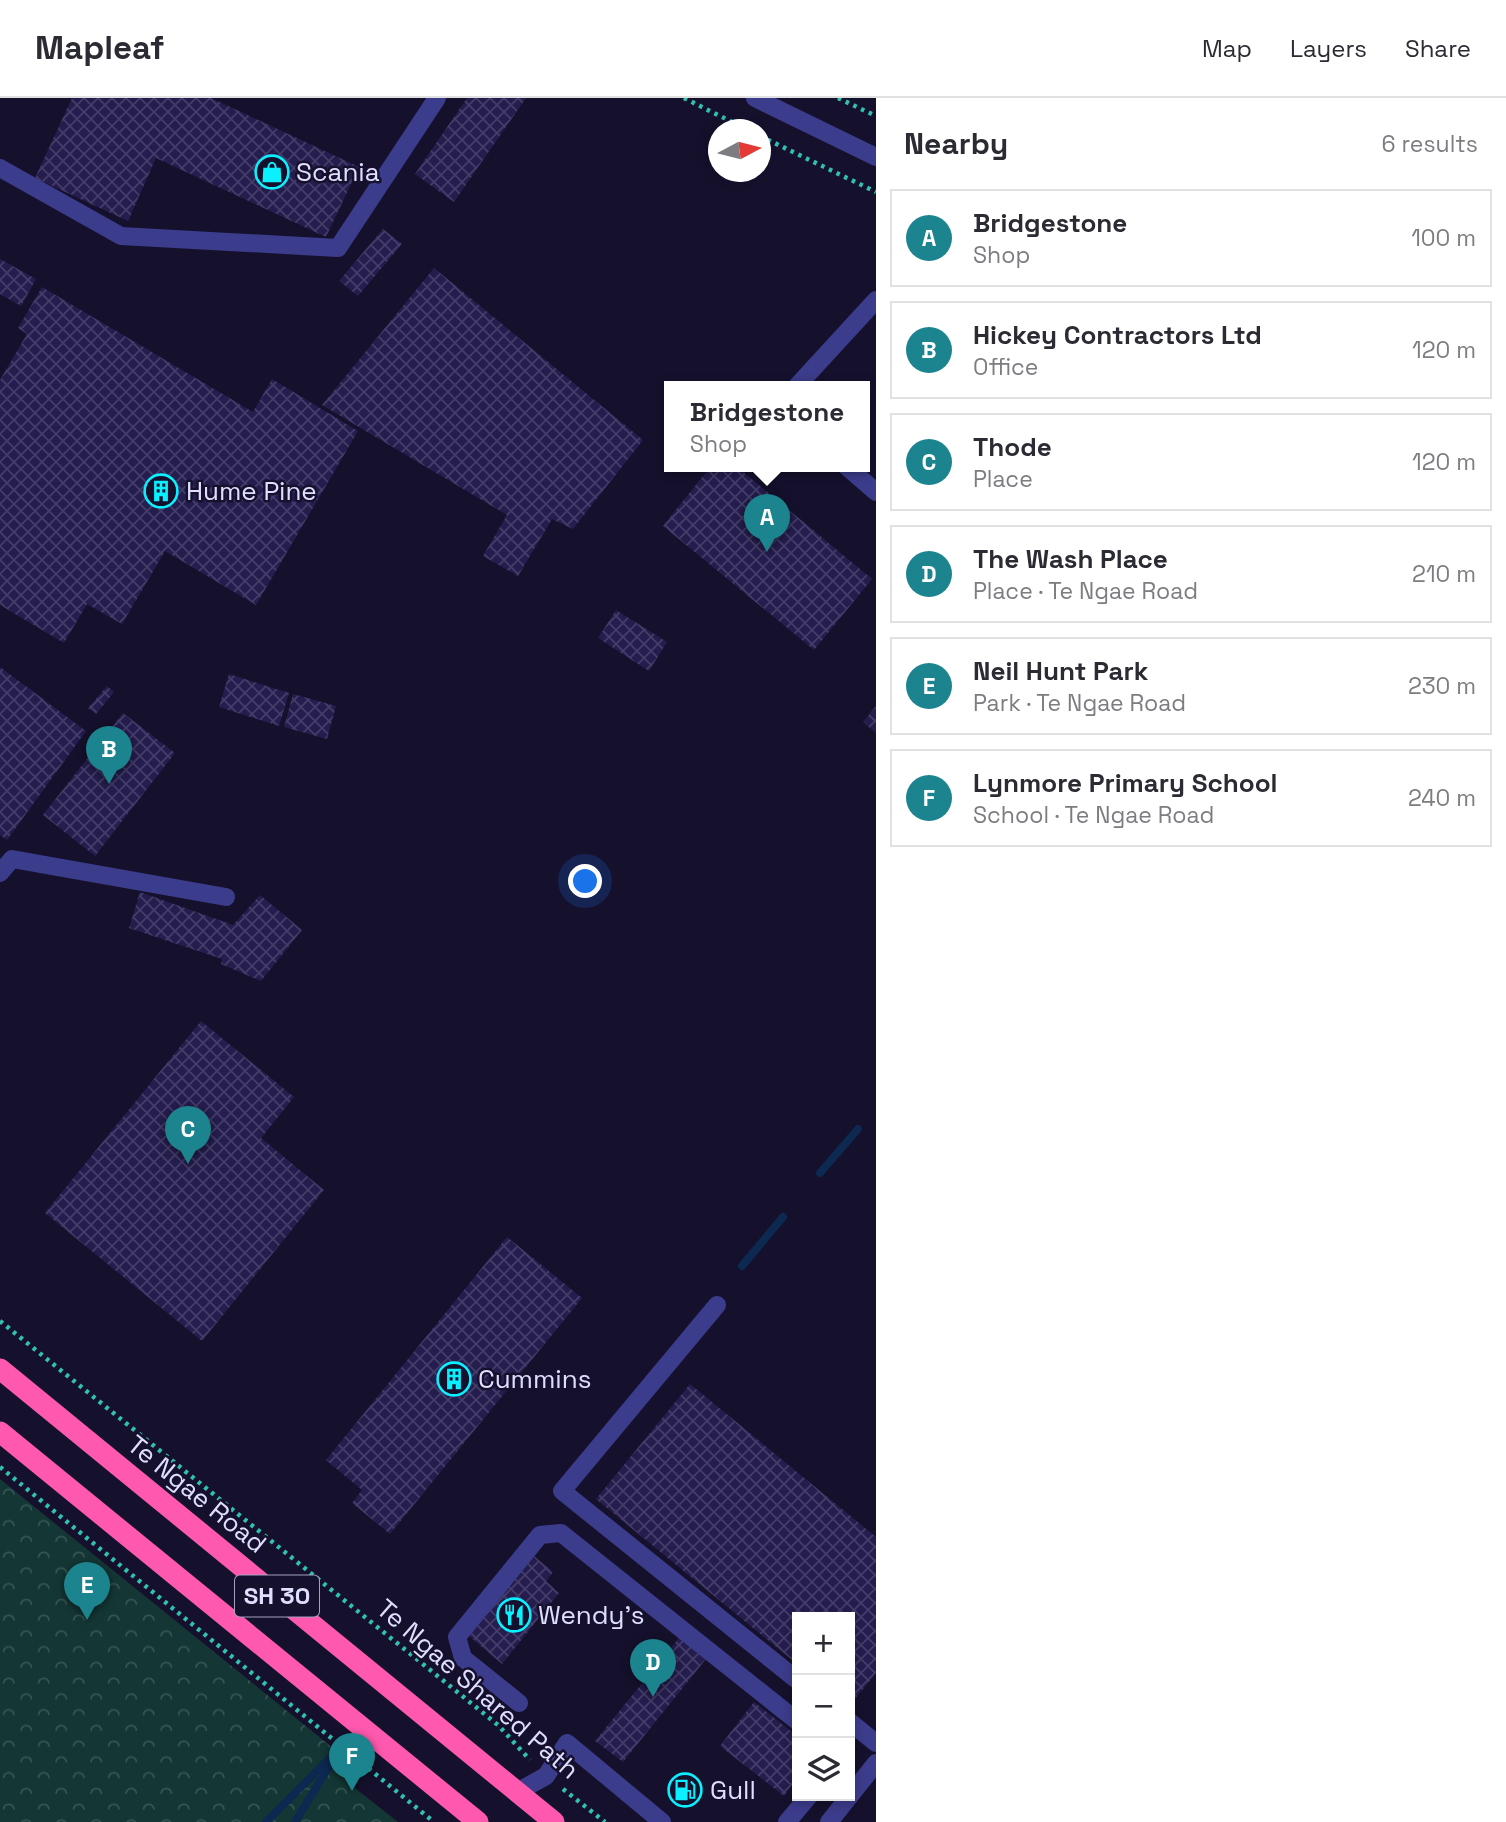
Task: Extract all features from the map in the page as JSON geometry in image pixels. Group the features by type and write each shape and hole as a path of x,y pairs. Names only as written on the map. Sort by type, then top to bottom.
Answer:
{"highway":[{"name":"Te Ngae Road","path":"0,1369 554,1822"},
{"name":"SH 30","path":"0,1433 478,1822"}],"street":[{"path":"0,168 121,236 338,248 437,98"},
{"path":"755,98 876,157"},
{"path":"802,381 876,300"},
{"path":"853,472 876,492"},
{"path":"0,873 12,859 226,897"},
{"path":"717,1305 562,1491 792,1676"},
{"path":"519,1703 463,1658 457,1637 540,1535 561,1533 792,1717"},
{"path":"855,1726 876,1743"},
{"path":"517,1792 546,1776 567,1743 662,1822"},
{"path":"829,1822 876,1763"},
{"path":"787,1822 805,1801"}],"path":[{"path":"684,98 726,119"},
{"path":"838,98 876,116"},
{"path":"771,140 876,192"},
{"name":"Te Ngae Shared Path","path":"0,1321 498,1725 546,1776 605,1822"},
{"path":"0,1467 434,1822"}],"green space":[{"path":"0,1479 349,1761 351,1785 398,1822 0,1822"}],"building":[{"name":"Scania","path":"72,98 211,98 359,167 326,237 156,158 128,221 35,178"},
{"path":"467,98 526,98 454,202 415,174"},
{"path":"383,229 402,244 358,296 339,281"},
{"path":"0,259 36,279 21,306 0,294"},
{"path":"434,268 643,440 573,529 552,519 518,576 483,556 507,515 322,405"},
{"name":"Hume Pine","path":"42,287 253,412 272,379 358,431 256,605 165,551 122,624 87,604 64,643 0,605 0,380 27,334 18,328"},
{"path":"706,472 743,472 872,579 814,650 663,526"},
{"path":"616,610 667,642 649,671 598,638"},
{"path":"0,667 86,731 7,840 0,835"},
{"path":"229,674 289,693 279,726 219,707"},
{"path":"107,686 114,692 96,714 88,708"},
{"path":"293,694 336,706 327,739 284,727"},
{"path":"876,706 876,733 863,722"},
{"path":"123,713 175,753 95,856 43,815"},
{"path":"140,892 233,925 260,895 302,930 261,981 221,964 222,959 129,928"},
{"path":"201,1021 294,1097 261,1138 324,1190 202,1341 45,1213"},
{"name":"Cummins","path":"507,1237 582,1298 390,1534 352,1503 362,1490 326,1460"},
{"path":"690,1384 876,1537 876,1673 855,1699 855,1612 792,1612 792,1660 596,1499"},
{"name":"Wendy's","path":"534,1556 553,1572 546,1581 559,1593 502,1664 469,1636"},
{"path":"683,1633 710,1654 623,1762 595,1741"},
{"path":"754,1702 792,1732 792,1785 784,1796 720,1746"}],"waterway":[{"path":"820,1173 858,1129"},
{"path":"742,1266 783,1217"},
{"path":"295,1822 345,1740"},
{"path":"266,1822 342,1746"}],"place":[{"name":"Scania","path":"272,172"},
{"name":"Hume Pine","path":"161,491"},
{"name":"Bridgestone","path":"767,552"},
{"name":"Hickey Contractors Ltd","path":"109,784"},
{"name":"Thode","path":"188,1164"},
{"name":"Cummins","path":"454,1379"},
{"name":"Wendy's","path":"514,1615"},
{"name":"Neil Hunt Park","path":"87,1620"},
{"name":"The Wash Place","path":"653,1697"},
{"name":"Gull","path":"685,1790"},
{"name":"Lynmore Primary School","path":"352,1791"}]}
